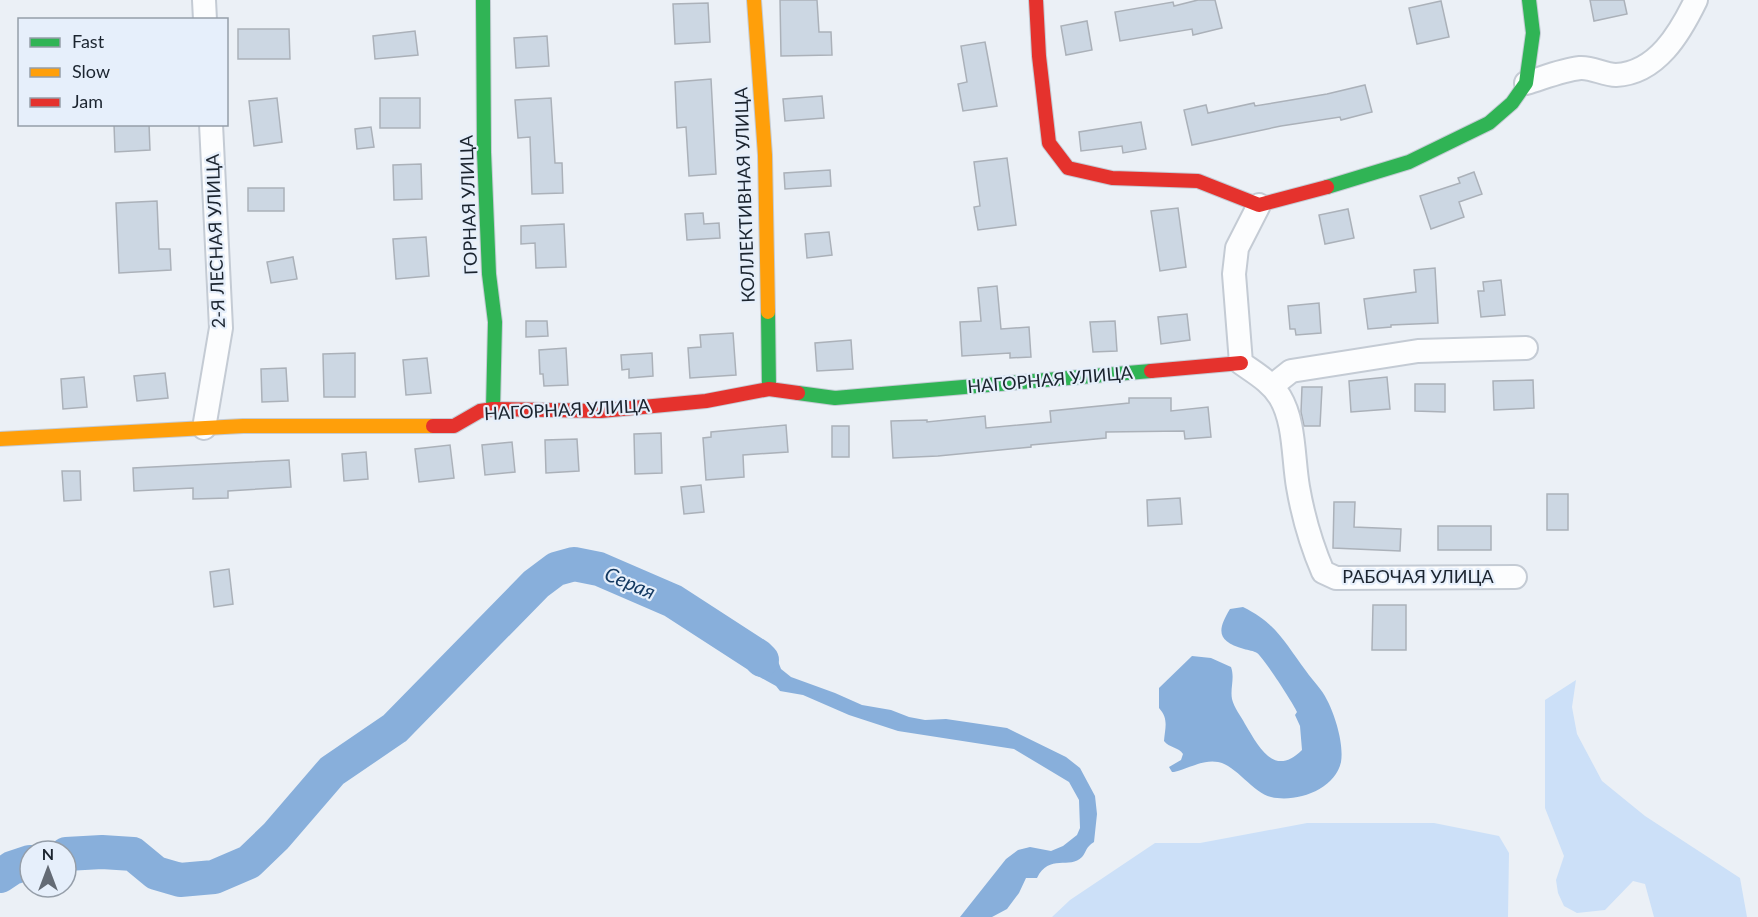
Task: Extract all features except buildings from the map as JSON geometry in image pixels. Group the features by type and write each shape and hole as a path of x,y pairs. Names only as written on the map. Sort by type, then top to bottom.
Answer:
{"street":[{"path":"204,0 205,18"},
{"name":"ГОРНАЯ УЛИЦА","path":"483,0 484,152 488,263 495,322 493,409"},
{"name":"КОЛЛЕКТИВНАЯ УЛИЦА","path":"754,0 765,155 769,389"},
{"path":"1036,0 1039,56 1049,143 1068,168 1112,178 1198,181 1259,205 1409,162 1489,123 1512,103 1526,82 1533,33 1529,0"},
{"path":"1526,82 1581,68 1613,75 1631,73 1655,59 1672,43 1696,0"},
{"name":"2-Я ЛЕСНАЯ УЛИЦА","path":"204,428 220,328 211,126"},
{"path":"1241,363 1234,274 1237,248 1259,205"},
{"path":"1272,386 1291,371 1418,351 1526,348"},
{"name":"НАГОРНАЯ УЛИЦА","path":"0,439 243,426 454,426 480,411 493,409 601,411 706,401 769,389 835,398 1241,363"},
{"name":"РАБОЧАЯ УЛИЦА","path":"1241,363 1272,386 1281,399 1289,421 1298,487 1310,543 1323,572 1336,578 1515,577"}],"shaded area":[{"path":"1576,680 1572,707 1577,734 1602,781 1645,816 1740,878 1747,917 1654,917 1645,884 1633,881 1605,910 1577,913 1564,906 1558,893 1556,880 1564,856 1545,808 1545,700"},
{"path":"1307,823 1434,823 1499,836 1509,853 1508,917 1052,917 1070,900 1155,843 1200,843"}],"water":[{"path":"1243,607 1264,620 1279,635 1323,692 1336,721 1342,755 1337,772 1323,787 1303,796 1271,797 1258,790 1225,764 1218,762 1201,763 1174,772 1169,767 1181,760 1183,754 1164,741 1166,724 1159,708 1159,688 1192,656 1211,658 1231,667 1234,706 1256,742 1268,756 1283,761 1292,758 1302,750 1300,726 1295,715 1297,712 1271,671 1257,653 1229,643 1222,635 1221,630 1230,609"},
{"path":"725,627 776,656 781,669 791,677 862,705 891,710 925,720 946,719 1007,728 1066,757 1080,768 1095,796 1097,814 1094,842 1077,861 1047,866 1037,878 1026,878 1019,893 1007,909 992,917 960,917 1006,859 1018,850 1030,847 1051,851 1063,846 1077,835 1080,828 1079,800 1069,782 1014,749 898,731 849,715 803,695 780,691 776,686 756,675 750,663 741,655 719,642"}],"waterway":[{"name":"Серая","path":"78,853 133,854 156,873 180,880 214,877 249,862 276,836 332,771 395,728 536,584 556,569 574,564 599,569 673,601 762,660"},
{"name":"Серая","path":"0,876 18,866"}],"traffic: fast":[{"path":"483,0 484,152 489,274 495,322 493,409"},
{"path":"1327,187 1409,162 1489,123 1512,103 1526,83 1533,33 1529,0"},
{"path":"768,312 769,389"},
{"path":"798,393 835,398 1151,371"}],"traffic: slow":[{"path":"754,0 765,155 768,312"},
{"path":"0,439 243,426 433,426"}],"traffic: jam":[{"path":"1036,0 1039,56 1049,143 1068,168 1112,178 1198,181 1259,205 1327,187"},
{"path":"1151,371 1241,363"},
{"path":"433,426 454,426 480,411 493,409 601,411 706,401 769,389 798,393"}]}
